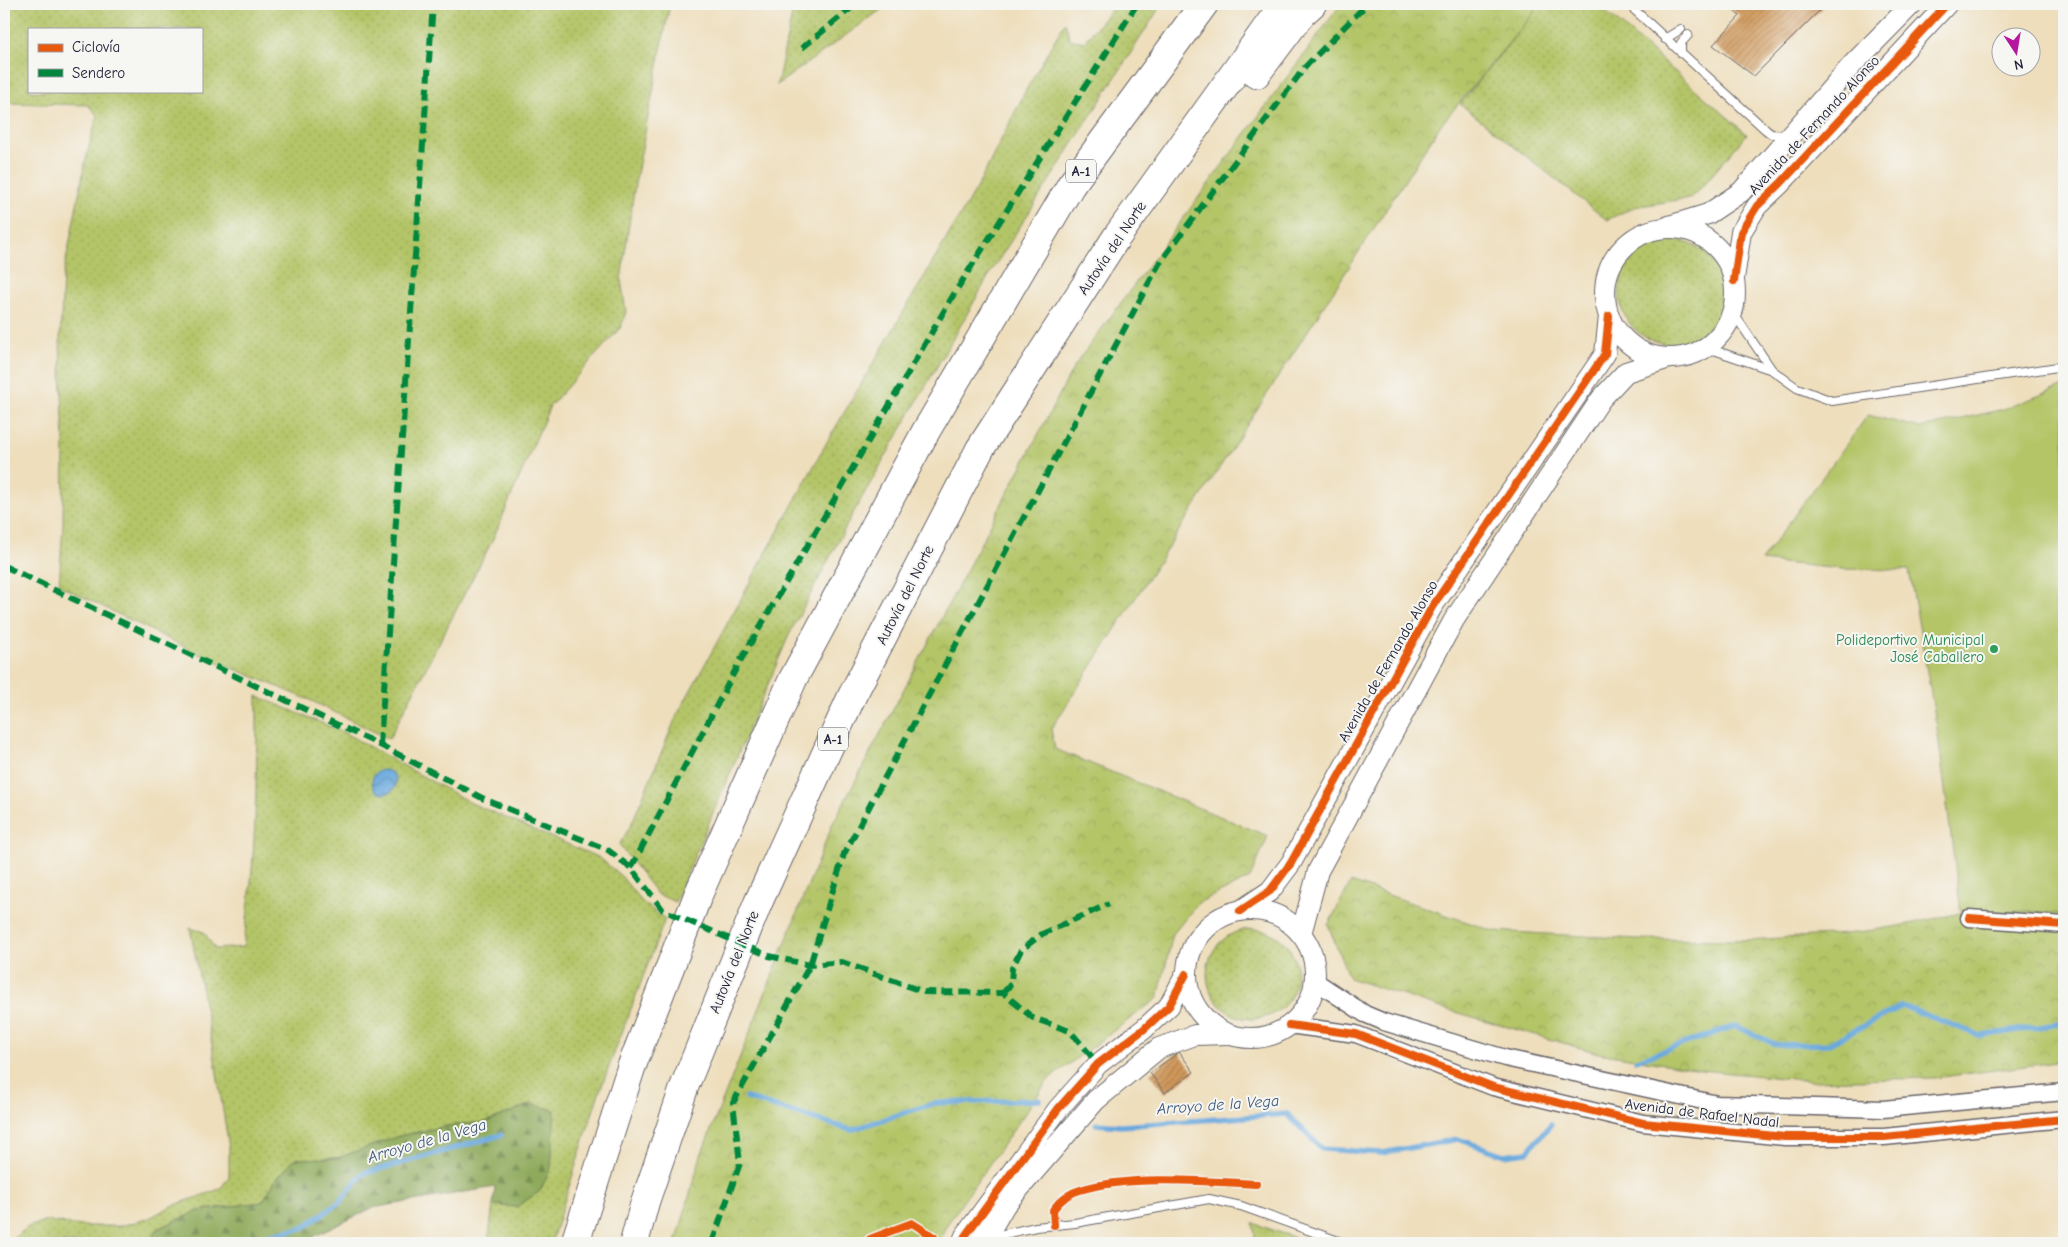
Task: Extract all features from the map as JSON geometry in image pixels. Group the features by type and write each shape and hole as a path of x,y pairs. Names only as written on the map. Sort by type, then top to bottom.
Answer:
{"highway":[{"name":"Autovía del Norte","path":"634,1243 645,1202 688,1076 758,903 852,696 980,449 1116,238 1284,4"},
{"path":"1116,238 1193,158 1302,13 1312,4"},
{"name":"A-1","path":"575,1243 631,1068 698,895 793,679 926,431 1071,185 1196,10"}],"street":[{"name":"Avenida de Fernando Alonso","path":"1660,228 1708,214 1741,192 1852,65 1912,4"},
{"name":"Avenida de Fernando Alonso","path":"1734,281 1741,232 1756,206 1780,184 1947,4"},
{"path":"1301,934 1318,871 1454,620 1601,399 1626,372 1669,358 1688,355 1705,347 1717,337 1732,312 1735,296 1734,281 1728,262 1716,246 1699,235 1680,228 1660,228 1644,233 1630,242 1618,254 1610,268 1605,284 1605,300 1609,316 1618,333 1632,346 1650,354 1669,358"},
{"name":"Avenida de Fernando Alonso","path":"1240,911 1270,891 1291,863 1432,607 1605,354 1609,316"},
{"path":"984,1241 1005,1205 1096,1100 1159,1048 1195,1035 1226,1034 1248,1038 1270,1036 1289,1026 1302,1013 1310,998 1315,981 1315,964 1310,948 1301,934 1292,924 1274,914 1254,910 1240,911 1223,916 1208,926 1196,940 1189,956 1186,974 1189,993 1197,1010 1210,1024 1226,1034"},
{"path":"1968,918 2064,925"},
{"path":"962,1243 965,1236 1058,1109 1098,1064 1144,1029 1169,1006 1186,974"},
{"name":"Avenida de Rafael Nadal","path":"1315,981 1366,1014 1422,1033 1505,1058 1717,1104 1883,1109 2064,1092"},
{"name":"Avenida de Rafael Nadal","path":"1289,1026 1356,1034 1493,1087 1643,1123 1785,1137 1884,1137 2064,1119"}],"lane":[{"path":"1628,4 1766,130 1771,134 1790,135"},
{"path":"1665,39 1680,28"},
{"path":"1681,53 1681,43 1688,35"},
{"path":"1732,312 1772,370"},
{"path":"1705,347 1772,370 1797,388 1832,401 2064,366"},
{"path":"984,1241 1036,1227 1075,1223 1209,1199 1241,1206 1344,1243"}],"green space":[{"path":"11,4 670,4 635,184 621,280 626,312 621,327 550,406 493,539 389,739 312,701 201,655 59,585 63,525 64,444 60,340 63,276 85,163 97,115 88,105 4,103 4,51"},
{"path":"794,4 889,4 777,85"},
{"path":"1116,4 1162,4 991,272 851,517 789,635 675,902 657,894 619,845 631,825 677,715 827,442 981,180 1026,90 1065,22 1070,39 1084,42"},
{"path":"1341,4 1541,4 1440,126 1051,729 1055,749 1268,836 1250,878 1198,903 1173,934 1158,998 1049,1079 946,1226 940,1243 676,1243 701,1155 832,825 1075,365"},
{"path":"1541,4 1597,4 1747,134 1701,188 1690,198 1634,207 1607,220 1460,104"},
{"path":"1671,240 1691,244 1708,255 1719,272 1723,292 1719,312 1708,329 1691,340 1671,344 1651,340 1634,329 1623,312 1619,292 1623,272 1634,255 1651,244"},
{"name":"Polideportivo Municipal José Caballero","path":"2064,386 2064,914 2029,911 1961,913 1937,728 1909,570 1841,569 1761,561 1868,415 1921,428 2004,409"},
{"path":"257,696 343,732 471,803 600,858 622,877 641,901 665,919 598,1096 551,1243 488,1243 493,1205 516,1207 540,1191 531,1104 486,1122 447,1126 399,1136 338,1158 294,1159 262,1202 198,1211 157,1229 149,1243 7,1243 28,1227 46,1221 82,1226 120,1226 147,1219 172,1206 220,1189 229,1177 229,1148 190,928 204,932 215,949 243,947 253,854"},
{"path":"1351,882 1493,931 1637,939 1748,940 1846,934 1899,926 1961,913 2025,910 2064,914 2064,1061 1934,1078 1813,1081 1701,1070 1598,1053 1438,1007 1349,978 1328,925"},
{"path":"1243,929 1261,929 1277,936 1290,949 1297,965 1297,983 1290,999 1277,1012 1261,1019 1243,1019 1227,1012 1214,999 1207,983 1207,965 1214,949 1227,936"},
{"path":"531,1104 555,1110 551,1168 540,1191 516,1207 493,1205 495,1187 372,1208 301,1243 149,1243 157,1229 198,1211 262,1202 275,1181 294,1159 338,1158 399,1136 447,1126 486,1122"},
{"path":"1253,1223 1310,1243 1256,1243"}],"water":[{"path":"379,770 389,770 396,777 396,787 389,794 379,794 372,787 372,777"}],"building":[{"path":"1725,4 1826,4 1754,76 1713,45 1740,16"},
{"path":"1179,1052 1194,1072 1165,1093 1150,1073"}],"waterway":[{"name":"Arroyo de la Vega","path":"1636,1060 1735,1026 1777,1045 1829,1044 1902,1006 1981,1036 2064,1023"},
{"name":"Arroyo de la Vega","path":"746,1098 851,1130 935,1103 1039,1100"},
{"name":"Arroyo de la Vega","path":"1096,1124 1121,1126 1287,1114 1322,1149 1382,1153 1458,1139 1504,1155 1527,1152 1551,1124"},
{"name":"Arroyo de la Vega","path":"233,1243 303,1228 341,1201 362,1174 501,1135"}],"marked path":[{"path":"380,745 433,4"},
{"path":"802,48 856,4"},
{"path":"631,868 739,663 954,294 1137,4"},
{"path":"712,1243 740,1163 733,1103 810,965 844,854 1159,264 1305,67 1367,4"},
{"path":"4,566 380,745 484,799 608,850 631,868 663,910 769,956 810,965 842,962 924,992 1003,993 1033,1018 1070,1031 1098,1064"},
{"path":"1003,993 1011,984 1012,968 1021,950 1042,934 1109,904"}],"cycle path":[{"path":"1734,281 1741,232 1757,206 1780,184 1947,4"},
{"path":"1240,911 1270,891 1291,863 1432,607 1605,354 1609,316"},
{"path":"1969,918 2064,925"},
{"path":"962,1243 965,1236 1058,1109 1098,1064 1144,1029 1169,1006 1186,974"},
{"path":"1289,1025 1356,1034 1493,1087 1643,1123 1785,1137 1884,1137 2064,1119"},
{"path":"1054,1225 1053,1210 1061,1201 1076,1191 1099,1185 1167,1180 1256,1184"},
{"path":"865,1243 870,1239 912,1223 934,1237"}],"place":[{"name":"Polideportivo Municipal José Caballero","path":"1994,649"}]}
